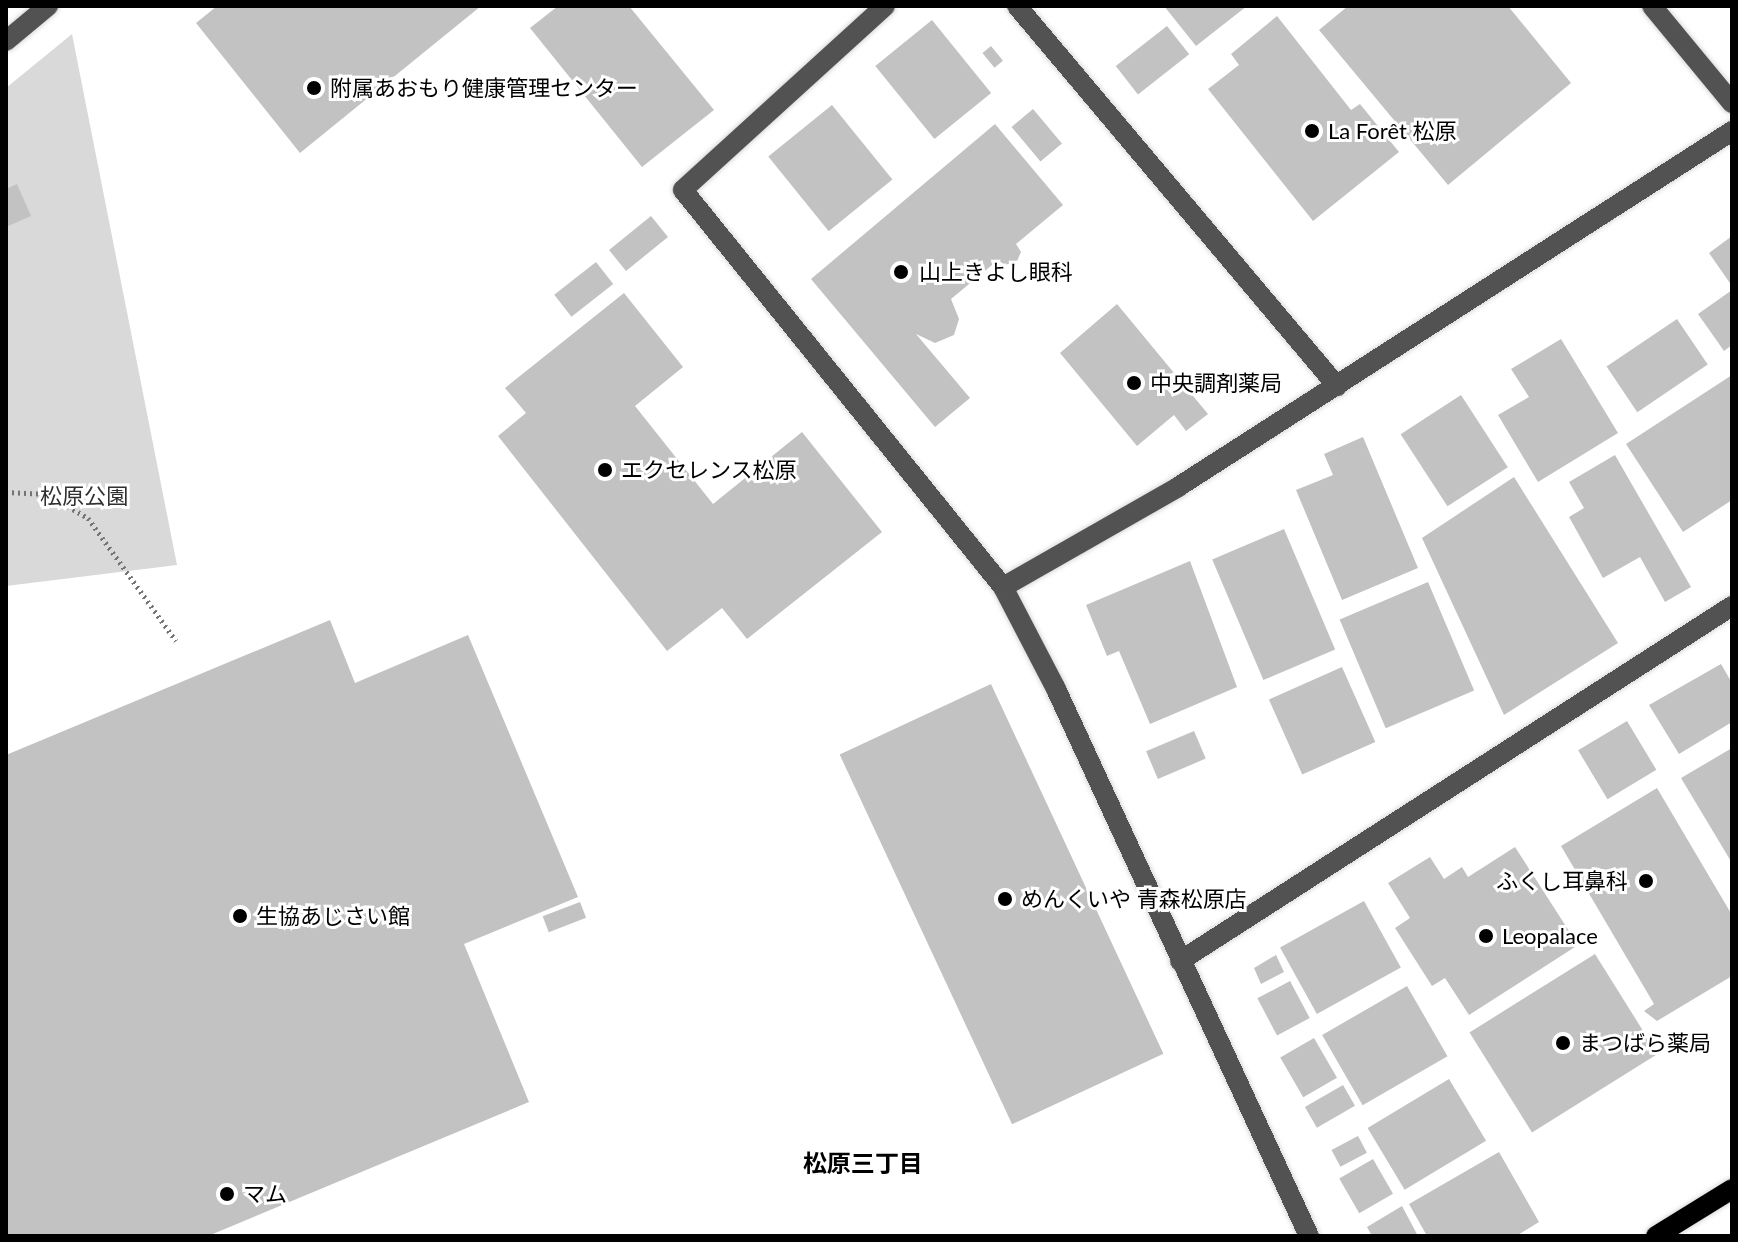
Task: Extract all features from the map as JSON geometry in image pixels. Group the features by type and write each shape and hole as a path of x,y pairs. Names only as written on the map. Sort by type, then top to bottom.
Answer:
{"main road":[{"path":"1656,1236 1732,1189"}],"street":[{"path":"6,41 48,6"},
{"path":"885,6 683,190 1003,587 1056,689 1309,1236"},
{"path":"1017,6 1337,386"},
{"path":"1652,6 1732,103"},
{"path":"1003,587 1178,487 1732,131"},
{"path":"1180,961 1732,606"}],"path":[{"path":"6,492 47,494 88,518 176,641"}],"green space":[{"name":"松原公園","path":"72,34 177,565 6,586 6,88"}],"building":[{"name":"附属あおもり健康管理センター","path":"217,6 481,6 300,153 196,23"},
{"path":"558,6 629,6 714,110 642,167 530,28"},
{"path":"1164,6 1247,6 1196,46"},
{"path":"1348,6 1508,6 1571,83 1448,185 1319,30"},
{"name":"La Forêt 松原","path":"1277,16 1351,110 1360,104 1399,152 1313,221 1208,89 1239,65 1231,54"},
{"path":"932,20 991,93 934,139 875,66"},
{"path":"1167,26 1189,54 1138,94 1116,66"},
{"path":"991,46 1003,61 994,68 982,53"},
{"path":"832,105 892,180 829,231 768,157"},
{"path":"1033,109 1062,143 1040,161 1012,127"},
{"name":"山上きよし眼科","path":"995,124 1063,205 1016,244 1021,252 1017,261 1005,265 998,260 951,299 959,319 954,335 935,343 916,334 970,398 935,427 811,279"},
{"path":"17,184 31,216 6,227 6,189"},
{"path":"651,216 668,237 626,271 609,250"},
{"path":"1732,236 1732,286 1709,253"},
{"path":"596,262 613,284 571,317 554,295"},
{"path":"1732,290 1732,345 1724,351 1698,314"},
{"name":"エクセレンス松原","path":"624,293 683,367 635,406 713,504 802,432 882,532 747,639 722,608 667,651 498,436 526,413 505,388"},
{"name":"中央調剤薬局","path":"1117,304 1208,414 1186,431 1174,415 1137,446 1060,353"},
{"path":"1677,319 1708,365 1637,412 1607,367"},
{"path":"1561,339 1618,433 1538,482 1498,415 1529,397 1511,369"},
{"path":"1732,375 1732,500 1683,532 1626,444"},
{"path":"1461,395 1508,467 1447,506 1401,434"},
{"path":"1363,437 1418,568 1342,600 1296,490 1333,475 1324,454"},
{"path":"1615,455 1691,587 1665,602 1640,557 1603,578 1569,517 1584,508 1569,482"},
{"path":"1514,477 1618,643 1504,715 1422,538"},
{"path":"1284,529 1335,650 1263,680 1212,559"},
{"path":"1190,561 1237,687 1150,724 1119,651 1107,656 1086,605"},
{"path":"1428,582 1474,691 1386,728 1340,620"},
{"path":"330,620 355,683 468,635 578,897 464,944 529,1102 208,1236 6,1236 6,755"},
{"path":"1721,664 1732,683 1732,722 1679,754 1649,705"},
{"path":"1342,667 1375,742 1302,774 1269,700"},
{"path":"991,684 1163,1054 1012,1124 840,755"},
{"path":"1627,721 1656,770 1607,799 1578,750"},
{"path":"1194,731 1206,759 1158,779 1146,751"},
{"path":"1732,748 1732,863 1681,778"},
{"name":"ふくし耳鼻科","path":"1657,788 1732,915 1732,976 1657,1021 1644,1011 1654,1004 1561,846"},
{"name":"Leopalace","path":"1515,847 1578,945 1469,1015 1445,978 1432,986 1395,928 1410,918 1388,883 1430,857 1444,879 1462,867 1468,877"},
{"path":"1364,901 1401,967 1317,1014 1280,948"},
{"path":"580,902 586,918 549,932 543,916"},
{"name":"まつばら薬局","path":"1595,954 1658,1054 1532,1132 1469,1032"},
{"path":"1276,955 1284,972 1261,984 1254,968"},
{"path":"1290,981 1310,1018 1277,1035 1257,998"},
{"path":"1407,986 1448,1056 1363,1105 1322,1035"},
{"path":"1314,1038 1337,1078 1303,1097 1280,1058"},
{"path":"1449,1079 1486,1141 1405,1190 1368,1128"},
{"path":"1343,1085 1355,1106 1317,1128 1305,1107"},
{"path":"1358,1136 1367,1153 1340,1167 1332,1150"},
{"path":"1499,1152 1539,1222 1516,1236 1427,1236 1409,1204"},
{"path":"1373,1159 1393,1194 1359,1213 1339,1178"},
{"path":"1402,1206 1418,1236 1372,1236 1367,1227"}],"place":[{"name":"附属あおもり健康管理センター","path":"314,88"},
{"name":"La Forêt 松原","path":"1312,131"},
{"name":"山上きよし眼科","path":"901,272"},
{"name":"中央調剤薬局","path":"1134,383"},
{"name":"エクセレンス松原","path":"605,470"},
{"name":"ふくし耳鼻科","path":"1646,881"},
{"name":"めんくいや 青森松原店","path":"1005,899"},
{"name":"生協あじさい館","path":"240,916"},
{"name":"Leopalace","path":"1486,936"},
{"name":"まつばら薬局","path":"1563,1043"},
{"name":"マム","path":"227,1194"}],"district":[{"name":"松原三丁目","path":"863,1163"}]}
